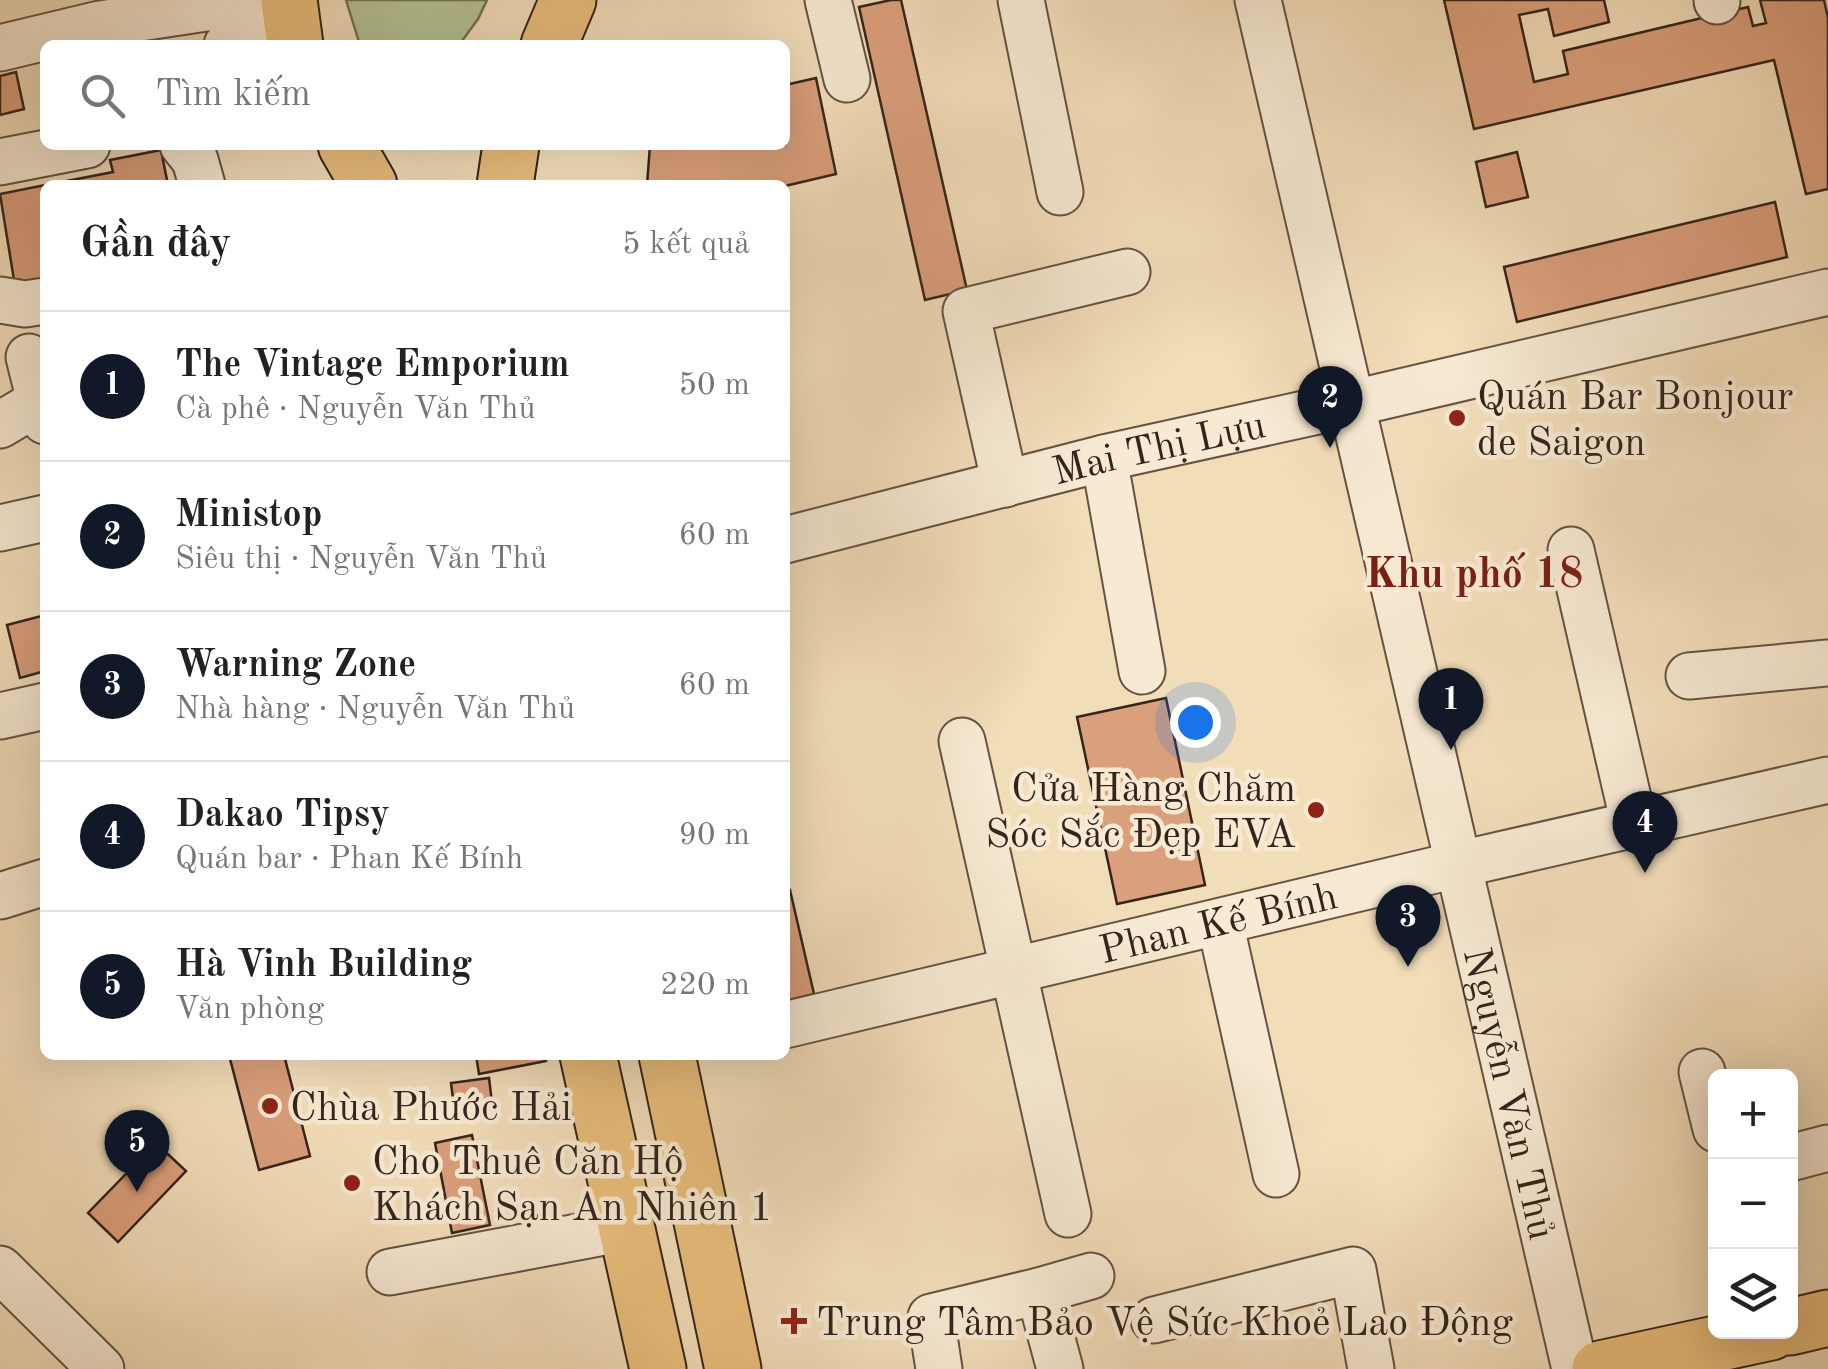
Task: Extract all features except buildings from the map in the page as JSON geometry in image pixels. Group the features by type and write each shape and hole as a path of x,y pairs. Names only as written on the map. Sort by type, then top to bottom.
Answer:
{"main road":[{"path":"287,0 295,40"},
{"path":"552,40 568,0"},
{"path":"349,150 366,180"},
{"path":"506,180 510,150"},
{"path":"589,1060 658,1369"},
{"path":"668,1060 733,1369"},
{"path":"1798,1325 1828,1318"},
{"path":"1600,1369 1736,1339"}],"street":[{"path":"0,48 96,12 260,0"},
{"path":"235,40 287,0"},
{"path":"828,0 847,79"},
{"path":"1021,0 1060,192"},
{"name":"Nguyễn Văn Thủ","path":"1258,0 1575,1369"},
{"path":"0,162 61,150"},
{"path":"187,150 200,180"},
{"path":"1006,484 966,312 1127,272"},
{"name":"Mai Thị Lựu","path":"790,539 1104,458 1354,404 1828,292"},
{"path":"0,300 25,304 40,301"},
{"path":"0,425 39,394"},
{"path":"1104,458 1142,671"},
{"path":"0,528 40,519"},
{"path":"1571,550 1634,824"},
{"path":"1690,676 1828,663"},
{"path":"962,741 1068,1214"},
{"name":"Phan Kế Bính","path":"790,1024 1828,780"},
{"path":"0,896 40,884"},
{"path":"1220,922 1276,1174"},
{"path":"1702,1072 1708,1097"},
{"path":"1798,1156 1828,1148"},
{"path":"390,1272 626,1228"},
{"path":"0,1269 101,1369"},
{"path":"1154,1320 1353,1270 1371,1369"},
{"path":"939,1369 931,1317 1091,1276"},
{"path":"1039,1291 1060,1369"}],"green space":[{"path":"346,0 487,0 463,40 358,40"}],"place":[{"name":"Quán Bar Bonjour de Saigon","path":"1457,418"},
{"name":"Ministop","path":"1330,448"},
{"name":"The Vintage Emporium","path":"1451,750"},
{"name":"Cửa Hàng Chăm Sóc Sắc Đẹp EVA","path":"1316,810"},
{"name":"Dakao Tipsy","path":"1645,873"},
{"name":"Warning Zone","path":"1408,967"},
{"name":"Chùa Phước Hải","path":"270,1106"},
{"name":"Cho Thuê Căn Hộ Khách Sạn An Nhiên 1","path":"352,1183"},
{"name":"Hà Vinh Building","path":"137,1192"},
{"name":"Trung Tâm Bảo Vệ Sức Khoẻ Lao Động","path":"794,1321"}],"district":[{"name":"Khu phố 18","path":"1474,572"}]}
